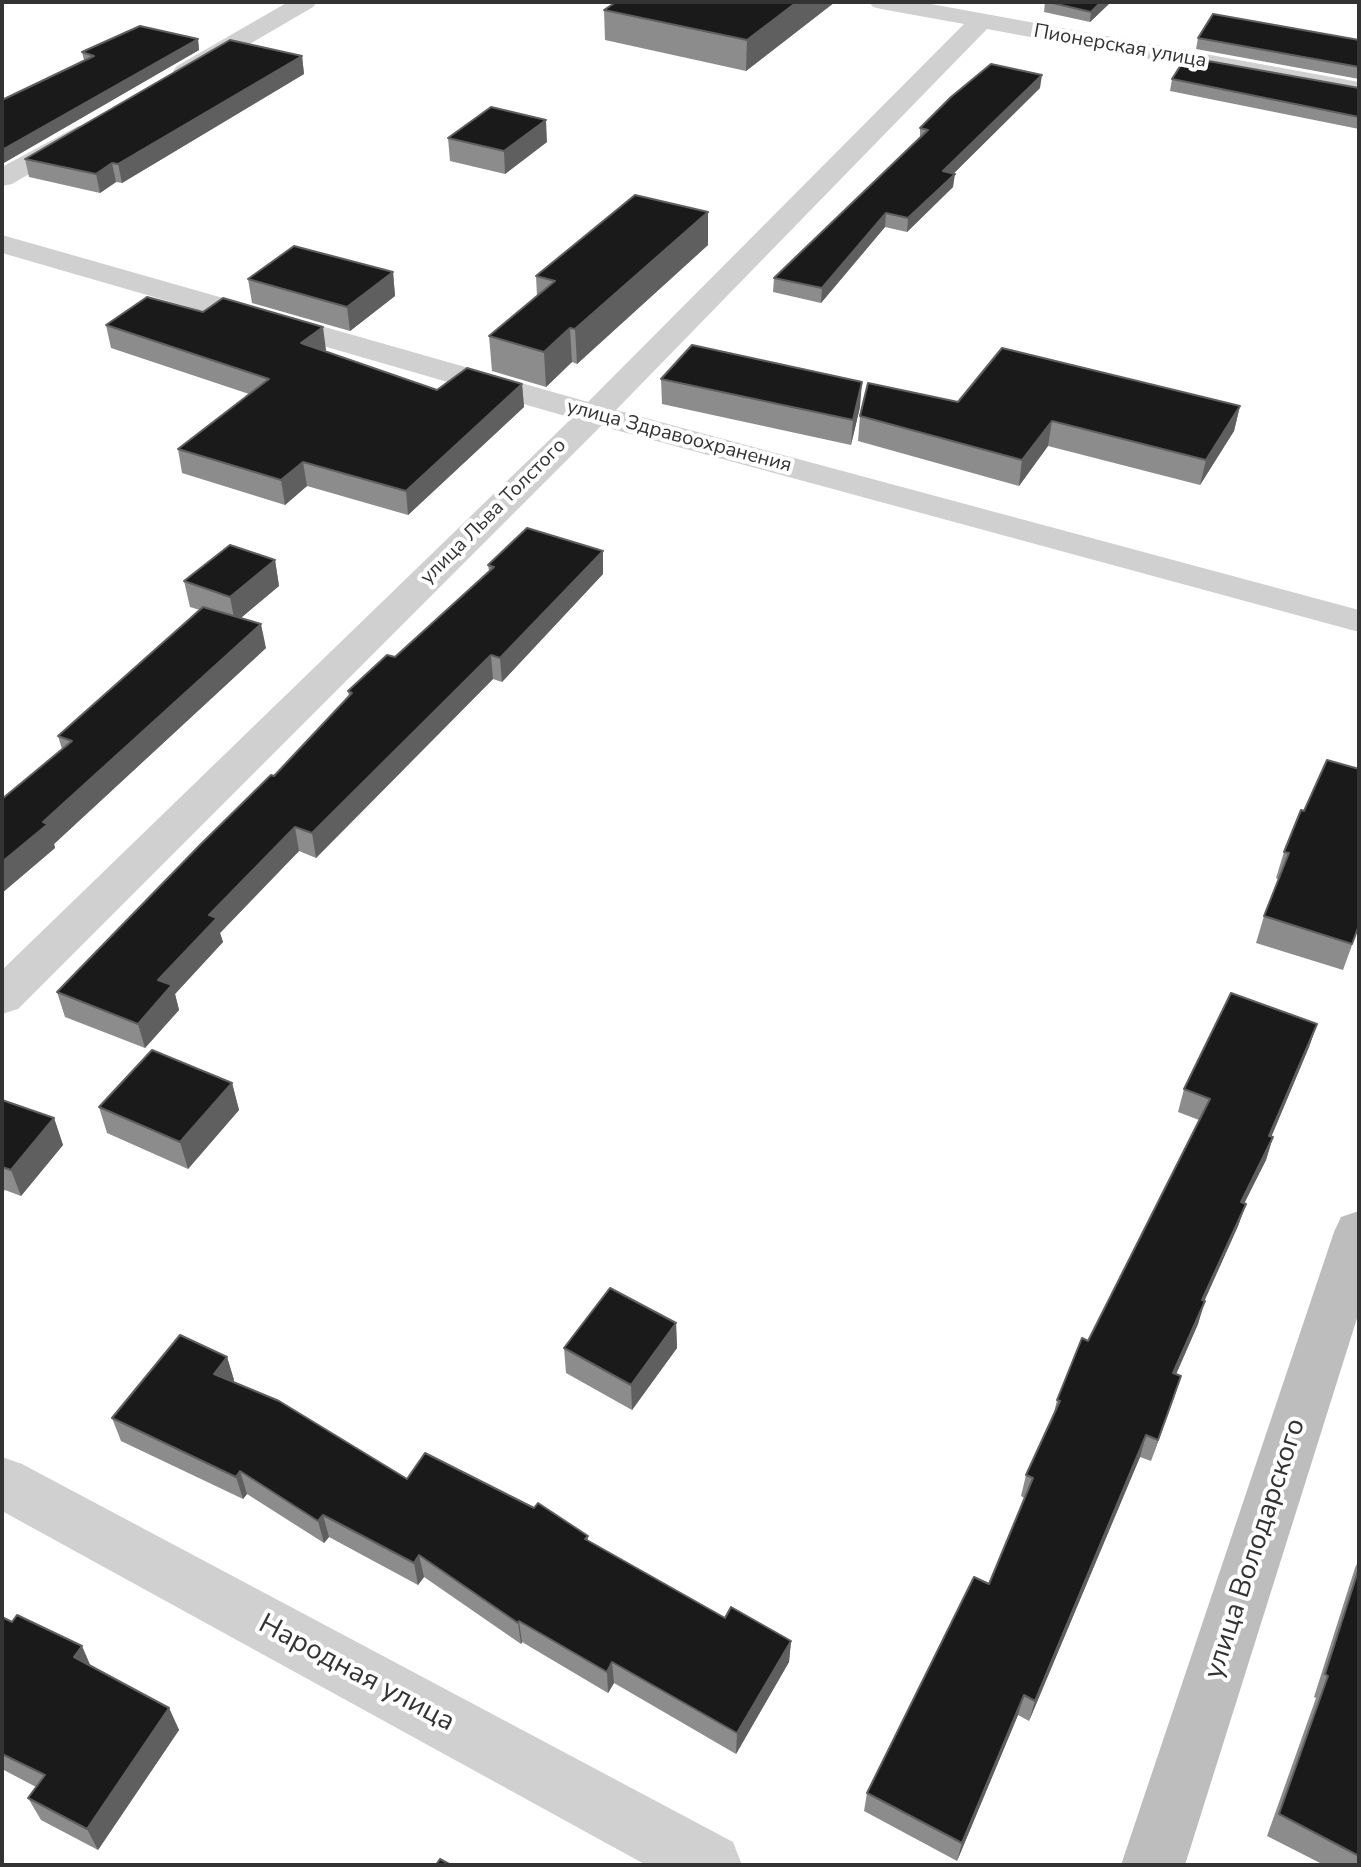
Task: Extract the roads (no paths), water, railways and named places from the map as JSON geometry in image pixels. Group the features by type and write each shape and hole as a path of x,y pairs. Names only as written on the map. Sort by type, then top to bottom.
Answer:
{"street":[{"path":"167,82 305,2"},
{"name":"Пионерская улица","path":"881,2 1359,90"},
{"name":"улица Льва Толстого","path":"2,997 594,414 980,22"},
{"path":"2,178 99,122"},
{"name":"улица Здравоохранения","path":"2,244 594,414 1359,621"},
{"name":"улица Володарского","path":"1153,1865 1359,1232"},
{"name":"Народная улица","path":"2,1482 710,1865"}]}
